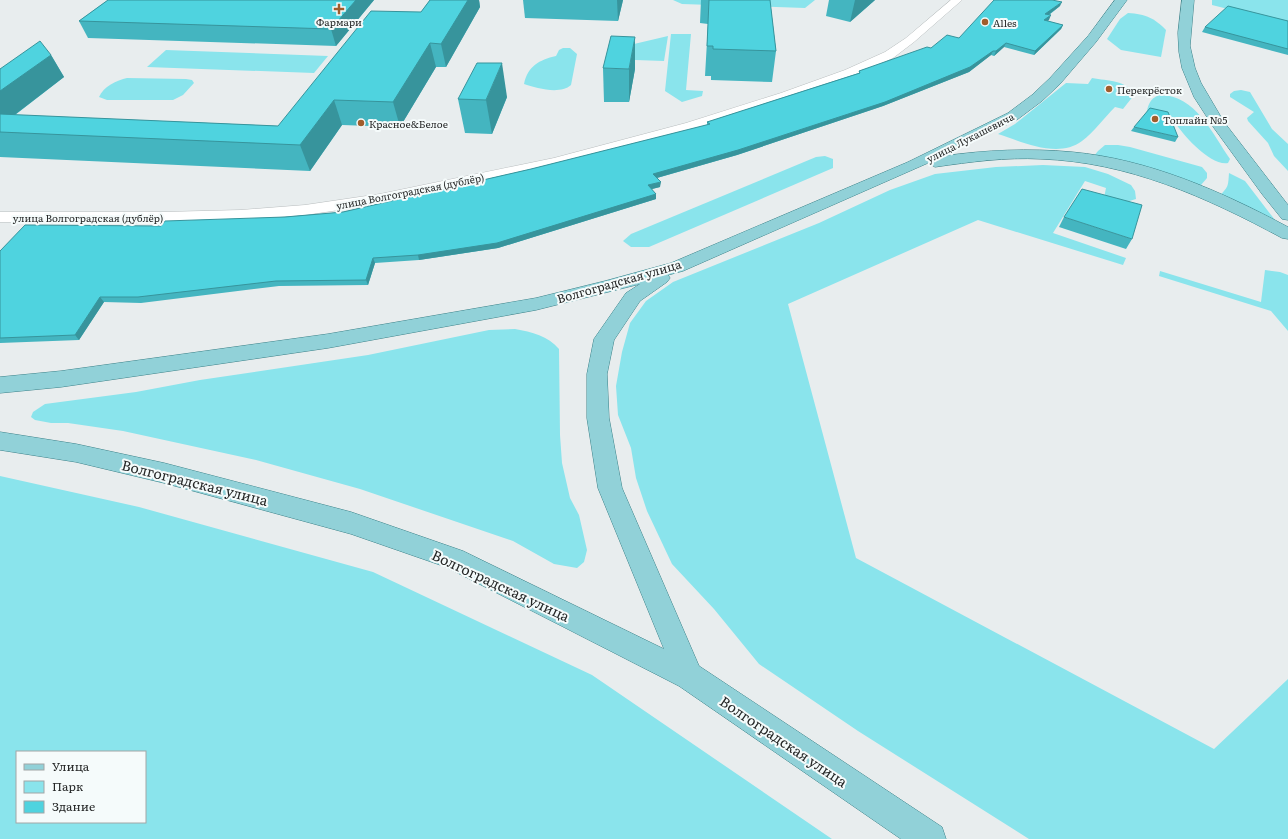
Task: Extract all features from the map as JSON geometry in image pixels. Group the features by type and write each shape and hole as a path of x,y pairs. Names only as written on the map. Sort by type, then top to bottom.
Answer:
{"main road":[{"name":"улица Лукашевича","path":"913,166 1013,116 1037,98 1092,39 1121,0"},
{"path":"1188,0 1184,38 1185,52 1189,68 1199,92 1217,122 1288,215"},
{"path":"913,166 1006,154 1042,154 1095,159 1127,166 1160,176 1250,213 1288,234"},
{"name":"Волгоградская улица","path":"0,385 61,379 328,341 536,304 607,287 677,267 913,166"},
{"path":"677,267 633,297 604,339 597,374 598,418 610,488 689,676"},
{"name":"Волгоградская улица","path":"0,441 76,453 164,473 351,523 454,559 689,676 930,839"}],"street":[{"name":"улица Волгоградская (дублёр)","path":"0,217 163,217 241,215 305,210 380,199 563,160 691,126 786,96 849,73 889,55 910,40 957,0"}],"green space":[{"path":"673,0 815,0 805,8 682,4"},
{"path":"1212,0 1288,0 1288,24 1212,5"},
{"path":"1128,13 1140,14 1149,17 1158,22 1166,30 1161,57 1121,50 1107,39 1120,19"},
{"path":"671,34 691,34 686,90 703,91 702,96 682,102 665,91"},
{"path":"668,36 664,61 607,59 634,44"},
{"path":"563,48 570,48 577,54 571,85 561,90 548,90 524,84 531,68 539,62 556,56 559,50"},
{"path":"166,50 328,56 314,73 147,67"},
{"path":"127,78 186,79 192,80 194,83 183,95 173,100 107,100 99,97 101,93 111,84"},
{"path":"1092,78 1116,82 1127,86 1134,95 1123,109 1115,107 1082,141 1073,146 1062,149 1051,149 998,134 1015,124 1066,83 1088,84"},
{"path":"1241,90 1250,92 1272,129 1288,144 1288,171 1274,156 1268,143 1248,121 1247,118 1254,112 1230,97 1230,94 1234,91"},
{"path":"1159,95 1172,96 1193,108 1209,127 1230,159 1228,163 1221,163 1205,155 1190,141 1174,121 1146,115 1151,101"},
{"path":"1105,145 1130,147 1202,167 1207,173 1207,178 1201,185 1193,185 1094,156"},
{"path":"825,156 833,159 833,168 649,247 631,247 623,241 631,234 816,157"},
{"path":"1043,165 1085,167 1108,174 1131,185 1135,191 1136,199 1123,203 1104,198 1106,188 1085,181 1053,233 1126,258 1123,265 978,220 788,304 856,558 1214,749 1288,679 1288,839 1029,839 858,731 759,664 714,609 672,564 647,511 636,478 631,448 618,415 616,386 622,352 630,323 646,301 673,282 819,223 890,190 935,174 996,167"},
{"path":"1229,173 1245,181 1278,224 1218,197 1227,186"},
{"path":"1265,270 1280,272 1288,275 1288,331 1271,311 1159,276 1160,271 1261,302"},
{"path":"515,329 539,335 550,341 559,349 560,435 562,463 570,498 579,515 587,550 584,562 577,568 554,564 513,541 360,489 256,460 123,431 68,423 51,423 35,420 31,417 33,412 45,404 136,392 200,380 368,355 489,330"},
{"path":"0,476 139,507 373,572 592,675 832,839 0,839"}],"building":[{"path":"108,0 356,0 331,29 79,21"},
{"path":"430,0 468,0 441,44 430,43 393,102 334,100 300,145 0,132 0,114 278,126 371,11 421,12"},
{"path":"709,0 770,0 776,51 713,49 713,46 707,46"},
{"path":"994,0 1052,0 1062,2 1045,14 1051,15 1044,20 1063,25 1035,51 1006,43 970,67 885,102 738,150 653,174 661,182 648,185 656,194 497,243 418,255 373,258 366,280 276,281 138,297 100,297 75,335 0,338 0,251 25,225 161,226 165,221 285,217 343,212 531,169 710,124 707,122 860,73 859,71 927,47 931,48 947,35 959,38"},
{"path":"1228,6 1288,21 1288,49 1205,27"},
{"path":"611,36 635,37 629,69 603,68"},
{"path":"40,41 51,55 0,91 0,69"},
{"path":"477,63 502,63 486,100 458,99"},
{"path":"1150,108 1168,112 1178,137 1134,127"},
{"path":"1082,189 1142,205 1132,239 1064,217"}],"place":[{"name":"Фармари","path":"339,9"},
{"name":"Alles","path":"985,22"},
{"name":"Перекрёсток","path":"1109,89"},
{"name":"Топлайн №5","path":"1155,119"},
{"name":"Красное&Белое","path":"361,123"}]}
